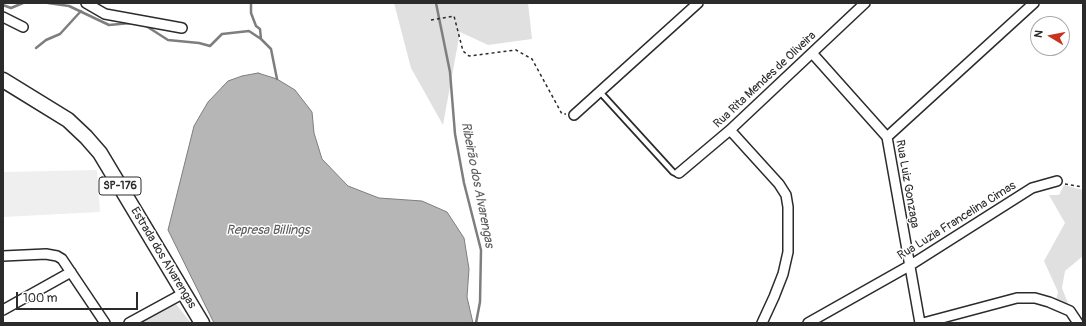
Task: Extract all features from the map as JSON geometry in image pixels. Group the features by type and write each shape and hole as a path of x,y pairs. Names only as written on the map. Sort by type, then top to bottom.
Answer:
{"main road":[{"name":"Estrada dos Alvarengas","path":"3,83 68,120 86,136 100,153 202,323"}],"street":[{"path":"86,3 105,14 182,28"},
{"path":"574,115 698,3"},
{"name":"Rua Rita Mendes de Oliveira","path":"679,173 730,130 864,3"},
{"path":"887,137 1034,3"},
{"path":"3,17 23,27"},
{"name":"Rua Luiz Gonzaga","path":"812,53 887,137 920,323"},
{"path":"730,130 779,184 786,195 788,207 788,252 783,274 762,323"},
{"name":"Rua Luzia Francelina Cimas","path":"808,323 909,266 1032,188 1056,181"},
{"path":"3,256 46,254 57,256 62,259 105,323"},
{"path":"3,310 71,272"},
{"path":"129,323 184,293"},
{"path":"924,323 1017,298 1035,298 1049,302 1070,311 1079,319"}],"lane":[{"path":"600,92 673,172 677,174 679,173"}],"path":[{"path":"432,20 454,16 463,51 469,56 516,50 532,59 562,114 574,115"},
{"path":"1056,181 1083,187"}],"shaded area":[{"path":"394,3 528,3 532,39 488,45 460,32 443,125 411,68"},
{"path":"97,170 100,212 3,217 3,172"},
{"path":"1064,185 1083,190 1083,256 1065,271 1062,288 1069,306 1055,304 1058,292 1044,261 1065,223 1049,195 1059,195"},
{"path":"176,304 191,323 138,323 168,305"}],"water":[{"name":"Represa Billings","path":"258,73 277,79 295,90 312,112 314,133 322,159 348,186 379,198 422,201 447,212 464,238 469,269 467,297 473,323 214,323 168,230 194,126 208,102 228,81 242,76"}],"waterway":[{"path":"3,5 11,8 23,3"},
{"path":"48,3 69,6 109,25 131,23"},
{"path":"251,3 251,13 256,26 260,29 261,39 271,49 277,79"},
{"name":"Ribeirão dos Alvarengas","path":"436,3 450,72 455,134 464,183 481,250 480,302 476,323"},
{"path":"36,48 46,40 60,34 81,11"},
{"path":"143,24 168,40 199,43 210,46 222,34 249,31 261,39"}]}
